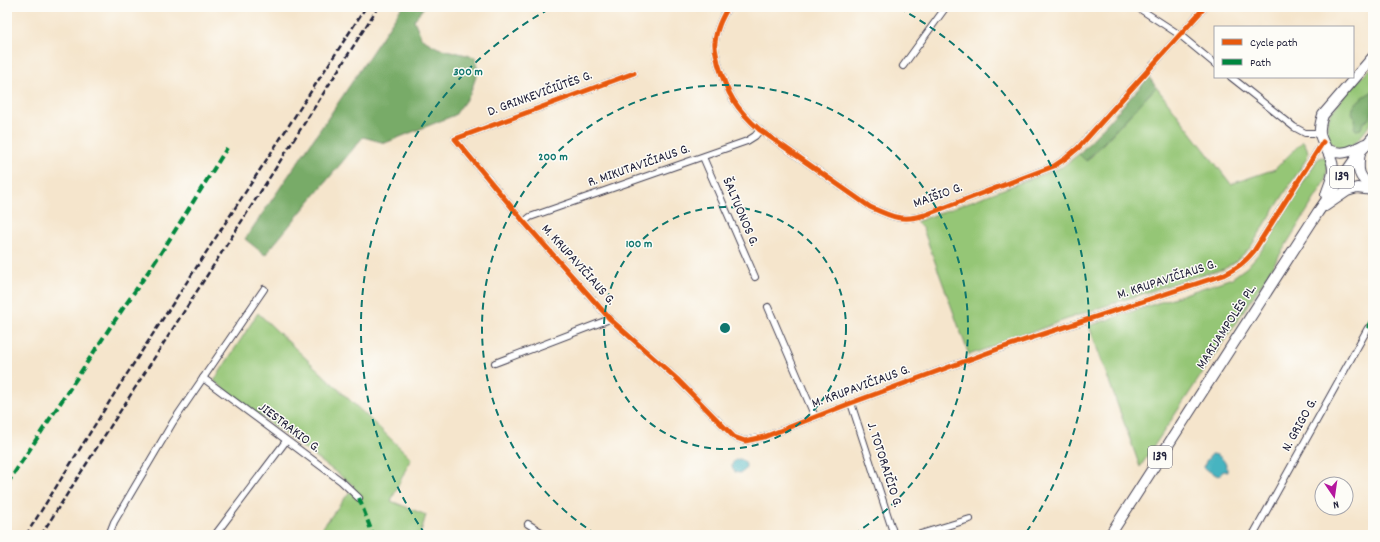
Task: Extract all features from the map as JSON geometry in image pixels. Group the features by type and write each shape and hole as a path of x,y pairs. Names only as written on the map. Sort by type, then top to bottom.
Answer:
{"main road":[{"path":"1324,202 1333,170 1320,124 1323,115 1373,57"},
{"path":"1324,142 1335,153 1344,153 1351,151 1370,140"},
{"name":"MARIJAMPOLĖS PL.","path":"1110,535 1324,202 1370,140"},
{"path":"1360,152 1359,172 1362,180 1373,189"},
{"path":"1318,212 1347,191 1357,188 1373,189"}],"street":[{"name":"MAIŠIO G.","path":"728,7 720,22 714,43 723,80 734,102 745,116 760,130 870,207 890,216 899,218 915,218 1054,166 1066,158 1078,148 1205,7"},
{"path":"903,66 946,7"},
{"path":"1137,7 1180,35 1214,63"},
{"name":"D. GRINKEVIČIŪTĖS G.","path":"455,139 634,73"},
{"path":"1232,78 1294,128 1324,142"},
{"name":"R. MIKUTAVIČIAUS G.","path":"524,222 530,217 747,141 755,136 760,130"},
{"name":"M. KRUPAVIČIAUS G.","path":"455,139 524,222 610,319 677,379 734,437 745,441 764,438 851,403 998,349 1223,275 1236,269 1245,262 1254,251 1324,142"},
{"name":"ŠALTUONOS G.","path":"703,157 754,277"},
{"path":"109,535 114,522 173,422 264,289"},
{"path":"768,307 815,417"},
{"path":"495,363 610,319"},
{"name":"N. GRIGO G.","path":"1253,535 1371,329"},
{"name":"JIESTRAKIO G.","path":"203,378 341,481 359,498"},
{"name":"J. TOTORAIČIO G.","path":"851,403 894,535"},
{"path":"215,535 286,441"},
{"path":"917,535 970,519"},
{"path":"528,524 546,535"}],"green space":[{"path":"402,7 424,7 414,20 422,39 438,48 475,57 478,71 470,94 455,115 385,143 363,137 265,255 245,239"},
{"path":"1373,66 1373,91 1357,102 1352,112 1356,122 1363,123 1367,121 1373,110 1373,119 1365,131 1349,147 1340,148 1335,146 1329,139 1327,128 1329,118 1342,98"},
{"path":"1149,77 1156,87 1086,161 1079,154"},
{"path":"1156,87 1231,184 1275,169 1303,141 1306,145 1308,151 1307,158 1250,248 1236,261 1224,269 1194,277 1084,313 969,355 923,229 916,222 1062,167 1079,154 1087,161"},
{"path":"1373,91 1373,110 1370,118 1363,123 1361,129 1356,130 1354,127 1355,119 1352,112 1353,108 1360,100"},
{"path":"1321,157 1327,159 1328,164 1325,182 1261,285 1140,467 1089,326 1232,278 1247,267 1261,251 1317,160"},
{"path":"258,313 411,458 391,501 426,515 420,535 317,535 354,486 214,381"}],"water":[{"path":"1212,454 1215,454 1223,460 1227,472 1224,471 1218,476 1205,469 1204,467 1206,461"},
{"path":"736,459 742,459 746,463 746,469 742,473 736,473 732,469 732,463"}],"railway":[{"path":"26,535 123,380 366,7"},
{"path":"41,535 378,7"}],"marked path":[{"path":"7,484 159,256 227,148"},
{"path":"1368,328 1373,319"},
{"path":"359,498 373,535"}],"cycle path":[{"path":"728,7 717,33 715,50 725,84 739,108 760,130 870,207 891,216 903,218 925,215 1054,166 1066,158 1078,148 1205,7"},
{"path":"634,73 455,139 524,222 610,319 677,379 734,437 745,441 764,437 998,349 1223,275 1243,262 1254,251 1323,142"}]}
